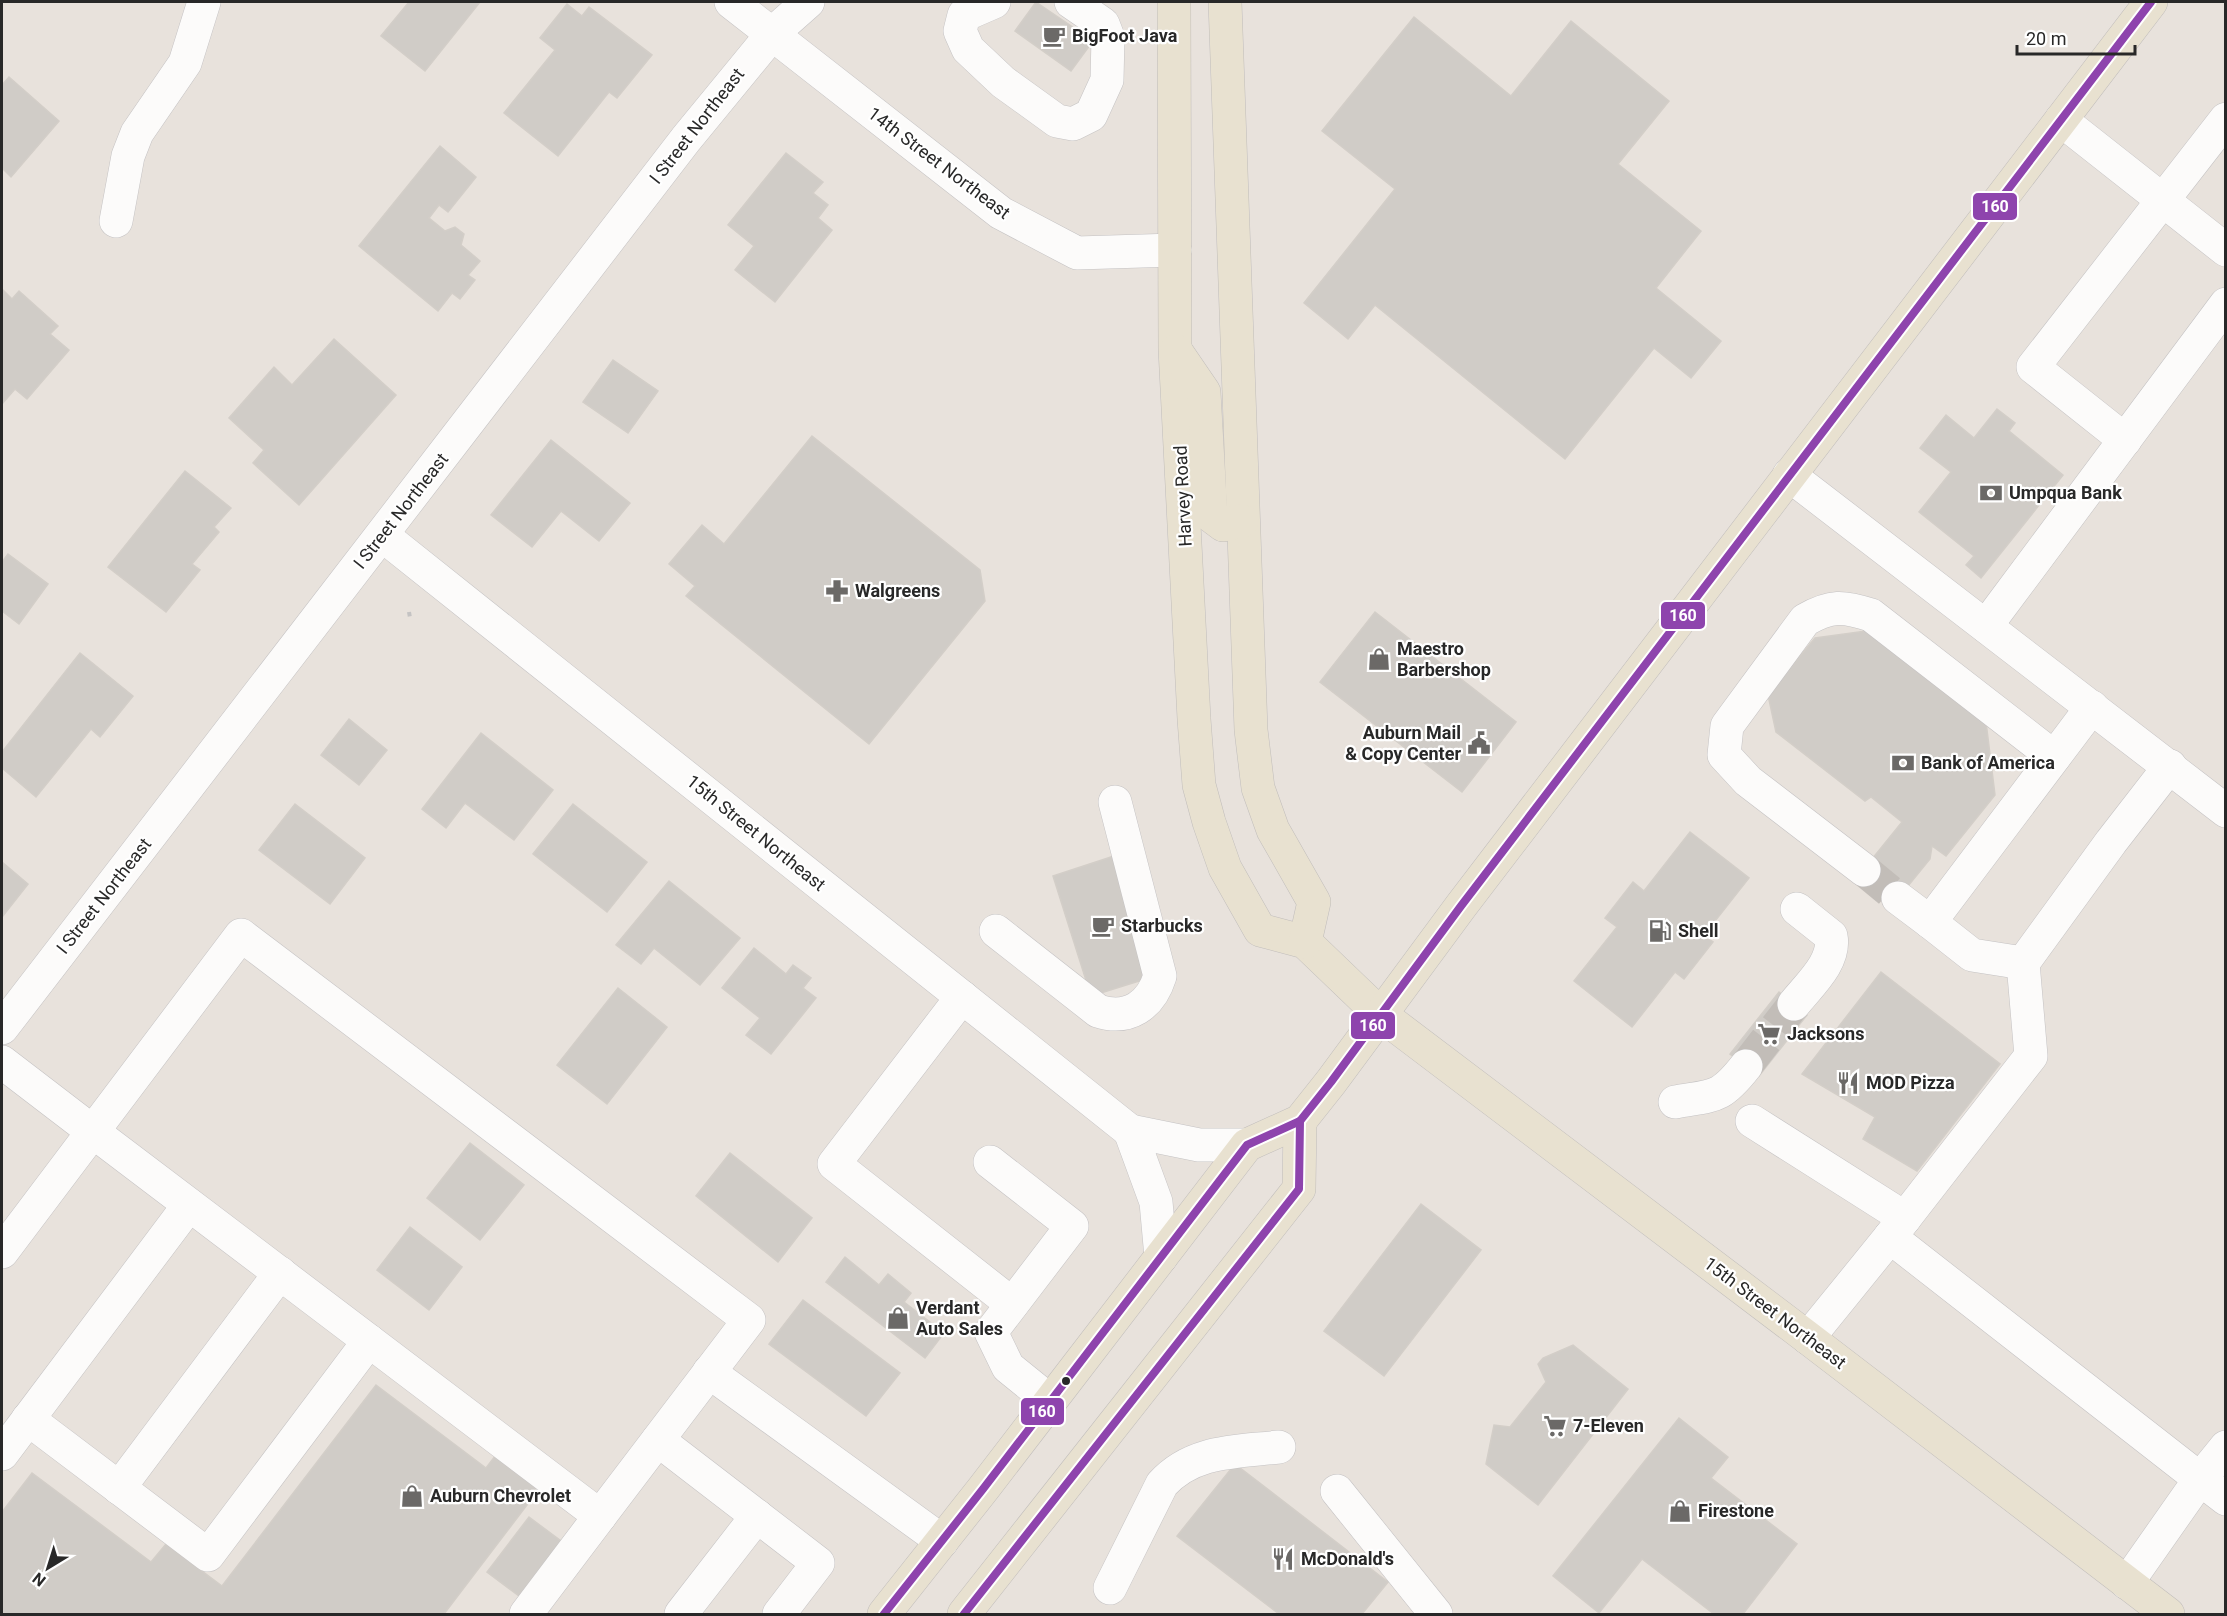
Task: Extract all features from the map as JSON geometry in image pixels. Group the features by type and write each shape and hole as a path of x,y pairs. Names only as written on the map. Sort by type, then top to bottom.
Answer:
{"main road":[{"name":"Harvey Road","path":"1174,2 1175,349 1199,785 1225,868 1260,930 1305,942 1380,1014"},
{"path":"1225,2 1251,730 1258,788 1273,830 1314,902 1305,942"},
{"path":"884,1614 1247,1145 1300,1121 1789,475 2151,2"},
{"path":"1175,349 1204,393 1211,516 1223,525 1242,521"},
{"name":"15th Street Northeast","path":"1380,1014 2168,1614"},
{"path":"964,1614 1299,1189 1300,1121"}],"street":[{"path":"116,221 129,156 137,133 185,63 204,2"},
{"name":"14th Street Northeast","path":"731,2 1001,213 1077,253 1175,250"},
{"name":"I Street Northeast","path":"2,1029 686,139 772,33 808,2"},
{"path":"994,2 964,15 960,31 968,49 1003,82 1057,121 1073,124 1091,116 1107,80 1108,37 1103,24 1071,2"},
{"path":"2125,440 2033,368 2226,119"},
{"path":"2061,120 2226,250"},
{"path":"1986,626 2226,304"},
{"path":"1789,475 2226,811"},
{"name":"15th Street Northeast","path":"382,535 1130,1131 1199,1145 1247,1145"},
{"path":"1864,870 1748,781 1724,755 1727,726 1805,620 1819,612 1845,607 1871,615 2054,757"},
{"path":"1930,922 2092,707"},
{"path":"1808,1338 2031,1056 2023,963 2110,842 2170,766"},
{"path":"996,931 1098,1011 1111,1015 1130,1013 1147,1000 1155,990 1160,976 1115,802"},
{"path":"1898,898 1972,956 2023,963"},
{"path":"1794,1004 1825,964 1831,954 1832,944 1831,936 1797,909"},
{"path":"2,1252 241,935 748,1320 526,1614"},
{"path":"962,997 834,1164 1012,1304"},
{"path":"2,1062 600,1516"},
{"path":"1675,1102 1717,1095 1730,1086 1746,1066"},
{"path":"1752,1121 1897,1227 2226,1499"},
{"path":"1130,1131 1156,1202 1161,1257"},
{"path":"990,1162 1072,1226 991,1332 1008,1367 1050,1401"},
{"path":"2,1454 189,1205"},
{"path":"119,1488 280,1273"},
{"path":"27,1419 208,1555 369,1341"},
{"path":"709,1372 942,1541"},
{"path":"658,1440 818,1563 779,1614"},
{"path":"2127,1583 2200,1479 2226,1447"},
{"path":"1110,1588 1161,1484 1172,1473 1206,1456 1279,1448"},
{"path":"1336,1491 1412,1601 1436,1614"},
{"path":"681,1614 757,1516"}],"building":[{"path":"409,2 480,2 425,71 381,36"},
{"name":"BigFoot Java","path":"1036,2 1093,41 1071,71 1015,31"},
{"path":"567,4 582,16 589,7 652,55 617,98 609,92 558,156 504,113 555,50 540,38"},
{"path":"1414,17 1511,96 1571,21 1669,101 1618,164 1701,231 1656,288 1721,341 1691,378 1654,348 1565,459 1375,305 1348,339 1304,303 1395,189 1322,131"},
{"path":"9,77 59,121 11,177 2,168 2,85"},
{"path":"440,146 476,177 448,212 439,205 429,218 445,231 455,227 464,234 461,245 480,261 468,275 475,280 460,299 452,293 438,311 359,246"},
{"path":"786,153 823,182 813,193 828,205 818,218 832,230 775,302 735,270 754,246 728,225"},
{"path":"2,289 12,299 19,291 58,326 50,334 69,350 27,399 15,389 2,404"},
{"path":"334,339 396,395 299,505 253,463 264,450 229,418 274,367 292,385"},
{"path":"613,360 658,391 628,433 583,402"},
{"name":"Umpqua Bank","path":"1997,409 2015,423 2009,431 2063,475 1981,578 1966,565 1974,556 1919,512 1951,472 1920,448 1946,415 1974,438"},
{"name":"Walgreens","path":"812,436 980,570 985,601 869,744 686,596 695,586 669,564 702,525 724,544"},
{"path":"551,440 630,503 599,541 561,511 532,547 491,515"},
{"path":"185,471 231,508 214,527 219,532 192,564 200,570 166,612 108,567"},
{"path":"8,554 48,584 19,624 2,611 2,562"},
{"path":"1375,612 1516,722 1462,792 1320,682"},
{"name":"Bank of America","path":"1866,631 1986,722 1995,795 1946,856 1932,846 1930,859 1895,902 1860,874 1902,822 1871,797 1865,801 1776,732 1768,695 1815,638"},
{"path":"80,653 133,696 100,737 91,729 36,797 2,768 2,752"},
{"path":"349,719 387,750 359,785 321,755"},
{"path":"481,733 553,790 514,840 465,803 446,828 422,809"},
{"path":"295,804 365,858 330,904 259,850"},
{"path":"573,804 647,862 607,912 533,854"},
{"name":"Shell","path":"1690,832 1749,878 1704,935 1713,942 1684,979 1675,972 1632,1027 1574,981 1617,927 1605,918 1633,882 1644,891"},
{"name":"Starbucks","path":"1114,856 1152,977 1091,996 1053,876"},
{"path":"2,862 28,884 2,917"},
{"path":"669,881 740,938 700,985 654,948 641,964 616,945"},
{"path":"754,948 786,974 793,965 811,978 803,988 816,998 771,1054 746,1035 760,1018 722,988"},
{"path":"1881,972 2000,1064 1917,1171 1863,1139 1875,1117 1802,1074"},
{"path":"618,988 667,1027 607,1104 557,1065"},
{"name":"Jacksons","path":"1779,992 1807,1015 1759,1076 1730,1054"},
{"path":"470,1143 524,1185 480,1240 427,1198"},
{"path":"730,1153 812,1218 778,1262 696,1196"},
{"path":"1421,1204 1481,1250 1384,1376 1324,1331"},
{"path":"410,1227 462,1267 429,1310 377,1270"},
{"name":"Verdant Auto Sales","path":"845,1257 879,1285 888,1274 911,1293 904,1302 944,1333 925,1358 826,1282"},
{"path":"803,1300 900,1373 866,1416 769,1344"},
{"name":"7-Eleven","path":"1573,1345 1628,1389 1538,1505 1486,1464 1494,1425 1510,1427 1546,1382 1538,1364 1543,1358"},
{"name":"Auburn Chevrolet","path":"376,1385 486,1468 502,1447 546,1480 444,1614 2,1614 2,1512 32,1473 151,1562 166,1544 222,1586"},
{"name":"Firestone","path":"1679,1418 1728,1457 1711,1478 1797,1544 1743,1614 1714,1614 1642,1559 1599,1613 1553,1576"},
{"name":"McDonald's","path":"1235,1464 1388,1582 1362,1614 1279,1614 1177,1536"},
{"path":"529,1517 561,1541 519,1596 487,1572"}],"tunnel":[{"path":"1864,870 1898,898"},
{"path":"1746,1066 1794,1004"}],"transit line":[{"name":"160","path":"884,1614 1247,1145 1300,1121 1331,1082 1461,906 2151,2"},
{"name":"160","path":"964,1614 1299,1189 1300,1121"}],"place":[{"name":"BigFoot Java","path":"1054,36"},
{"name":"Umpqua Bank","path":"1991,493"},
{"name":"Walgreens","path":"837,591"},
{"name":"Maestro Barbershop","path":"1379,659"},
{"name":"Auburn Mail & Copy Center","path":"1479,743"},
{"name":"Bank of America","path":"1903,763"},
{"name":"Starbucks","path":"1103,926"},
{"name":"Shell","path":"1660,931"},
{"name":"Jacksons","path":"1769,1034"},
{"name":"MOD Pizza","path":"1848,1083"},
{"name":"Verdant Auto Sales","path":"898,1318"},
{"name":"7-Eleven","path":"1555,1426"},
{"name":"Auburn Chevrolet","path":"412,1496"},
{"name":"Firestone","path":"1680,1511"},
{"name":"McDonald's","path":"1283,1559"}]}
